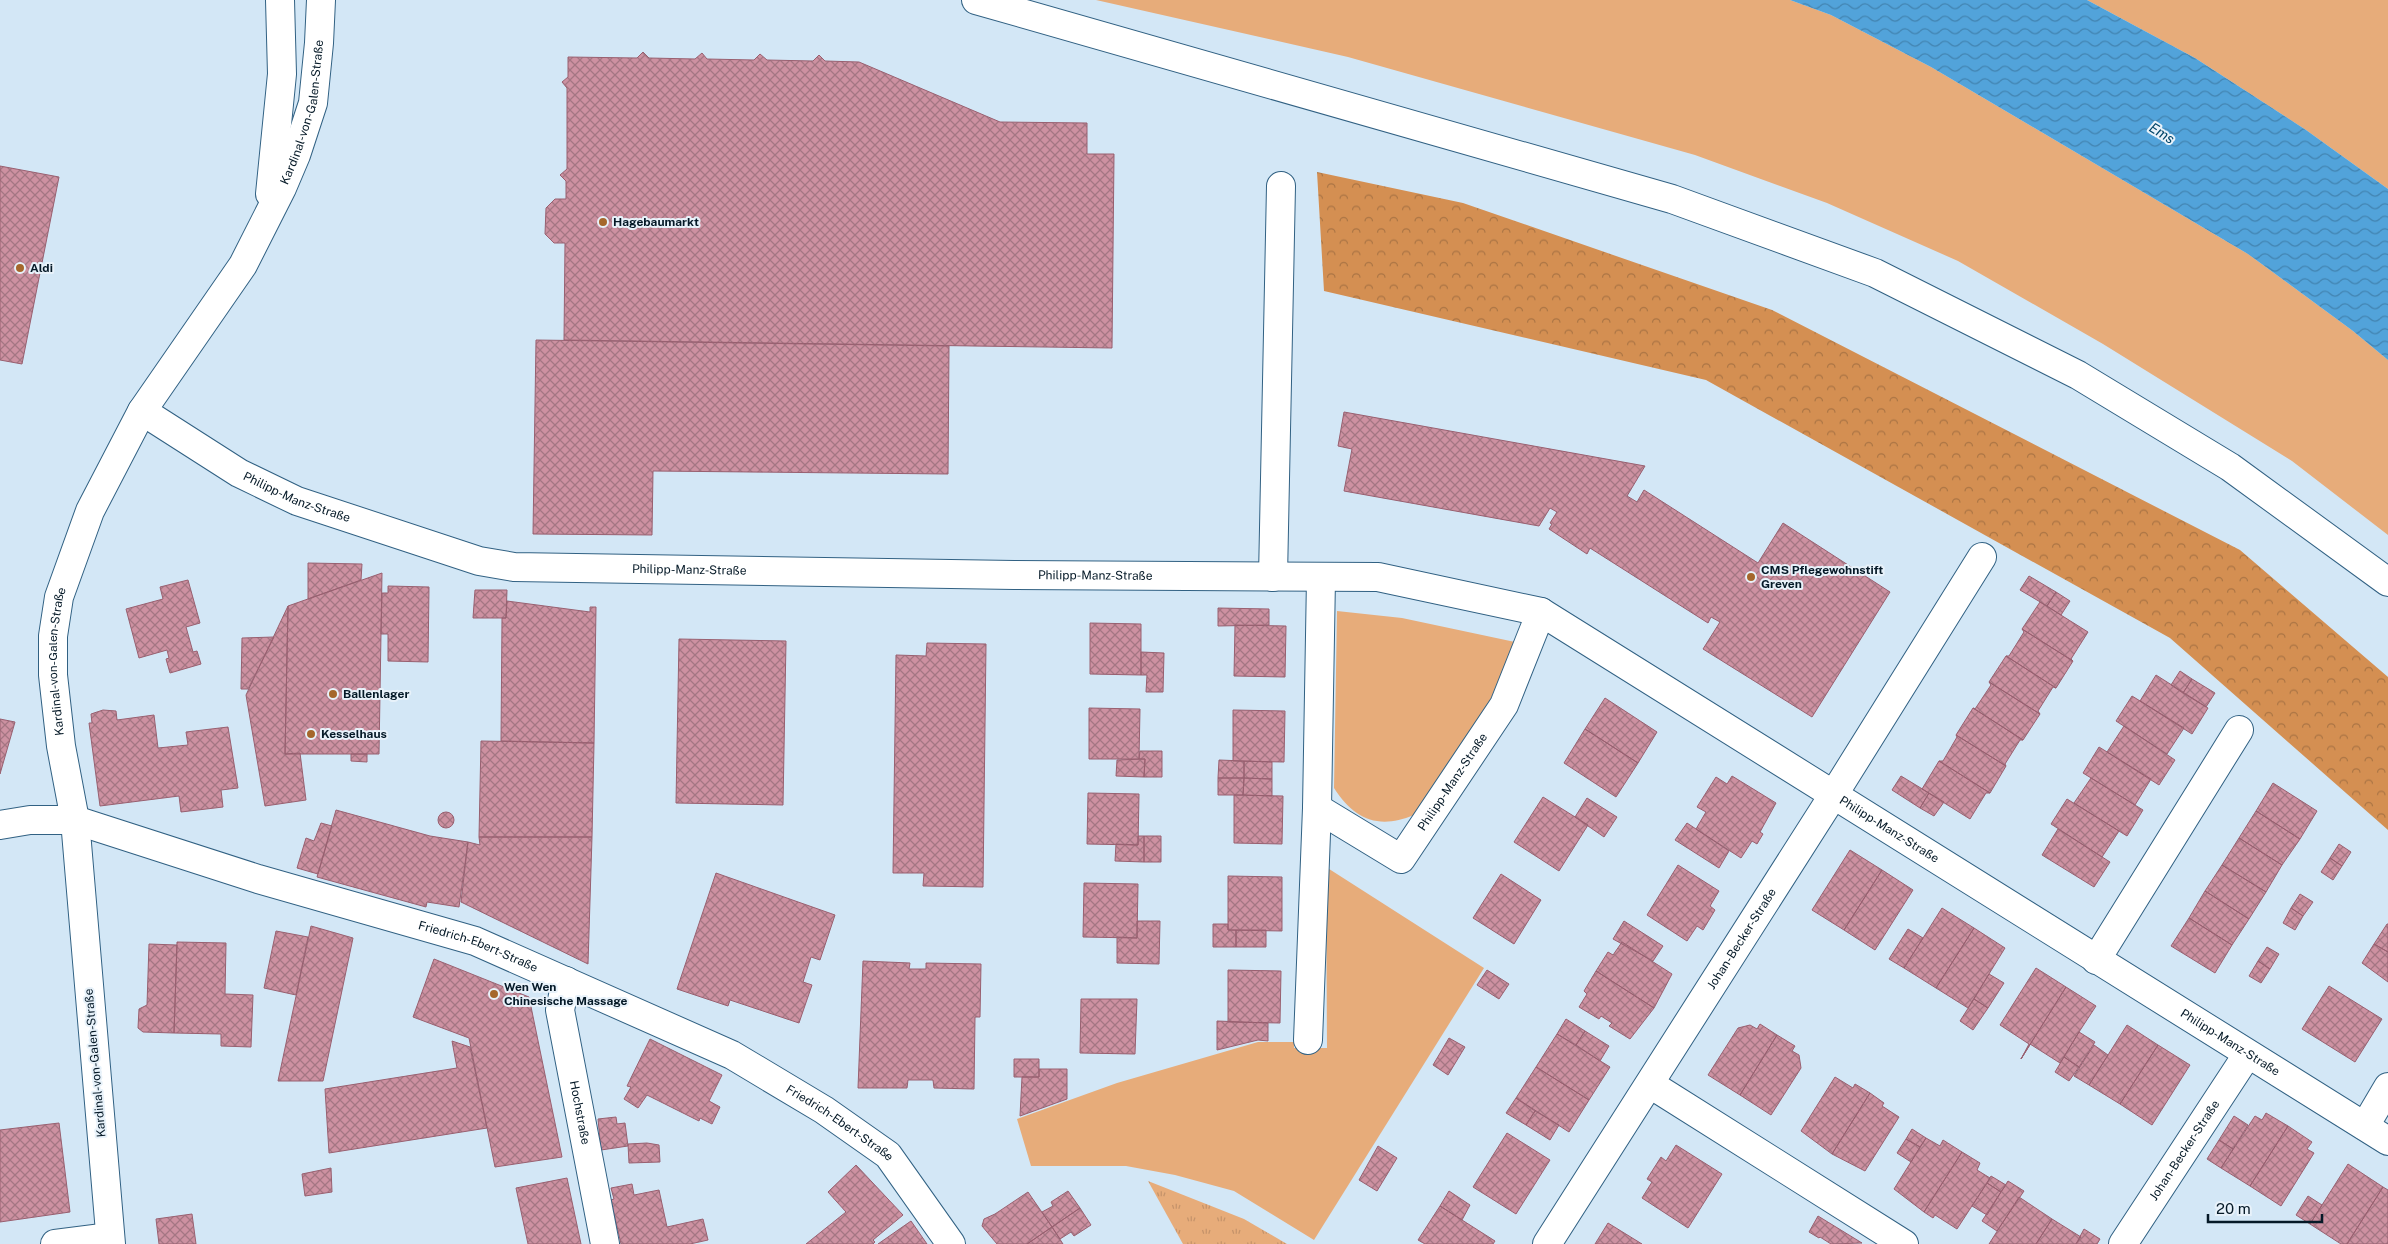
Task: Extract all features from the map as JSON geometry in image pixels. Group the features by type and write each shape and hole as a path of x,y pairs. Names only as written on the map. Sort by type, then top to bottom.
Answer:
{"street":[{"name":"Kardinal-von-Galen-Straße","path":"268,220 282,74 280,0"},
{"name":"Kardinal-von-Galen-Straße","path":"111,1240 75,820 61,746 53,675 52,636 59,597 90,511 142,411 243,265 268,220 296,155 312,103 319,44 321,0"},
{"path":"976,0 1672,199 1874,273 2078,374 2230,467 2388,582"},
{"path":"1273,578 1282,186"},
{"name":"Philipp-Manz-Straße","path":"142,411 240,472 297,501 472,559 514,567 1378,578 1541,612 2388,1142"},
{"name":"Philipp-Manz-Straße","path":"1834,794 1982,557"},
{"path":"1308,1040 1318,808 1321,578"},
{"name":"Philipp-Manz-Straße","path":"1318,808 1401,859 1504,705 1541,612"},
{"path":"2096,960 2239,730"},
{"name":"Johan-Becker-Straße","path":"1546,1244 1834,794"},
{"name":"Friedrich-Ebert-Straße","path":"0,825 30,820 75,820 258,878 475,941 566,981 732,1055 824,1110 888,1155 952,1244"},
{"name":"Hochstraße","path":"566,981 560,1010 605,1244"},
{"name":"Johan-Becker-Straße","path":"2123,1244 2247,1055"},
{"path":"1650,1084 1904,1244"},
{"path":"2365,1126 2388,1087"},
{"path":"55,1244 111,1240"}],"green space":[{"path":"1096,0 1790,0 1831,15 1931,67 2248,254 2353,331 2388,360 2388,535 2292,461 2103,344 1958,261 1827,203 1695,155 1348,57"},
{"path":"2087,0 2388,0 2388,189 2306,130 2195,58"},
{"path":"1317,172 1463,203 1772,310 2240,550 2388,677 2388,830 2170,638 1706,380 1324,291"},
{"path":"1337,611 1402,618 1515,642 1488,705 1414,815 1389,821 1368,819 1350,807 1334,788"},
{"path":"1326,867 1484,968 1314,1240 1234,1191 1175,1175 1126,1166 1031,1166 1017,1119 1117,1083 1258,1042 1294,1042 1294,1048 1327,1048"},
{"path":"1148,1181 1244,1219 1287,1244 1183,1244"}],"water":[{"name":"Ems","path":"1790,0 2087,0 2195,58 2306,130 2388,189 2388,360 2353,331 2248,254 1931,67 1831,15"}],"building":[{"path":"643,52 649,58 695,59 702,53 707,59 754,60 760,54 767,60 813,61 819,55 825,61 859,62 1000,122 1087,123 1087,154 1114,154 1112,348 564,340 565,243 554,243 545,234 546,208 555,199 566,199 566,181 560,175 567,169 567,88 562,82 568,77 568,57 637,58"},
{"name":"Aldi","path":"0,166 59,177 22,364 0,360"},
{"path":"536,340 949,346 948,474 653,471 652,535 533,534"},
{"name":"CMS Pflegewohnstift Greven","path":"1344,412 1645,466 1627,496 1637,502 1644,490 1758,563 1783,523 1890,592 1812,717 1703,649 1720,622 1711,617 1708,623 1590,548 1587,554 1549,529 1552,524 1550,523 1557,512 1550,508 1539,526 1344,491 1352,449 1338,446"},
{"path":"308,563 362,564 361,580 308,599"},
{"name":"Ballenlager","path":"382,573 379,754 285,754 288,606"},
{"path":"2029,576 2056,592 2047,606 2020,590"},
{"path":"188,580 200,623 186,627 193,652 197,651 201,664 170,673 166,659 169,658 167,650 139,658 126,609 163,599 160,587"},
{"path":"388,586 429,587 428,662 388,661 388,634 381,634 382,593 388,593"},
{"path":"475,590 507,590 506,618 473,618"},
{"path":"2056,592 2070,601 2061,615 2047,606"},
{"path":"507,601 590,612 590,607 596,607 594,743 501,741 502,618 506,618"},
{"path":"2040,602 2088,632 2071,659 2073,661 2022,629"},
{"path":"288,606 285,754 300,753 306,800 265,806 246,695"},
{"path":"1218,608 1269,609 1269,625 1218,626"},
{"path":"1090,623 1141,624 1141,675 1090,674"},
{"path":"1235,625 1286,626 1285,677 1234,676"},
{"path":"2022,629 2073,661 2056,688 2006,656 2009,656 2024,632"},
{"path":"274,637 248,689 241,689 242,638"},
{"path":"679,639 786,641 783,805 676,803"},
{"path":"927,643 986,644 983,887 923,886 924,873 893,873 896,655 926,656"},
{"path":"1141,652 1164,653 1163,692 1146,692 1147,675 1141,675"},
{"path":"2006,656 2056,688 2053,687 2038,711 2040,714 1989,682"},
{"path":"2180,671 2192,679 2183,693 2171,685"},
{"path":"2156,675 2208,708 2192,734 2140,701"},
{"path":"2192,679 2215,693 2206,707 2183,693"},
{"path":"1989,682 2040,714 2023,740 1973,708 1975,709 1991,685"},
{"path":"2132,696 2184,728 2167,754 2116,721"},
{"path":"1605,698 1657,732 1638,763 1585,729"},
{"path":"1089,708 1140,709 1139,759 1089,759"},
{"path":"1973,708 2023,740 2020,740 2005,764 2006,766 1956,735"},
{"path":"103,710 116,711 117,720 154,715 158,748 188,745 186,732 228,727 238,788 221,790 223,807 181,812 179,796 100,806 89,723 92,723 91,714"},
{"path":"1233,710 1285,711 1284,762 1233,761"},
{"path":"0,719 15,722 0,774"},
{"path":"2124,726 2175,760 2159,785 2107,752"},
{"path":"1585,729 1638,763 1616,797 1564,763"},
{"path":"1956,735 2006,766 1990,793 1939,761 1943,761 1957,737"},
{"path":"481,741 594,743 592,837 479,837"},
{"path":"2099,747 2151,779 2135,805 2083,773"},
{"path":"1140,751 1162,751 1162,777 1144,777 1145,759 1139,759"},
{"path":"351,754 367,754 367,762 351,761"},
{"path":"1145,759 1144,777 1116,776 1117,760"},
{"path":"1219,760 1244,761 1244,778 1218,778"},
{"path":"1244,761 1272,762 1272,779 1244,778"},
{"path":"1939,761 1990,793 1986,793 1970,819 1922,789"},
{"path":"1732,776 1776,803 1760,832 1763,834 1757,844 1752,841 1741,858 1696,829 1706,812 1697,807 1716,777 1727,784"},
{"path":"1901,776 1929,793 1920,808 1892,790"},
{"path":"1218,778 1244,778 1243,795 1218,795"},
{"path":"1244,778 1272,779 1272,796 1243,795"},
{"path":"2091,778 2143,810 2127,836 2074,803"},
{"path":"2273,783 2317,811 2300,839 2256,811"},
{"path":"1088,793 1139,794 1138,845 1087,844"},
{"path":"1929,793 1944,802 1934,816 1920,808"},
{"path":"1234,795 1283,796 1282,844 1234,843"},
{"path":"1543,797 1588,825 1559,871 1514,842"},
{"path":"1587,798 1617,817 1604,837 1575,817"},
{"path":"2067,799 2119,831 2102,857 2051,824"},
{"path":"336,810 430,836 468,842 459,907 427,902 426,907 317,877"},
{"path":"2256,811 2300,839 2282,865 2239,838"},
{"path":"446,812 452,814 454,820 452,826 446,828 440,826 438,820 440,814"},
{"path":"321,823 332,826 318,874 297,868 306,838 314,841"},
{"path":"1687,823 1729,851 1719,868 1675,840"},
{"path":"2058,829 2110,862 2094,887 2042,855"},
{"path":"1138,836 1144,836 1144,862 1115,861 1116,844 1138,845"},
{"path":"1144,836 1161,836 1161,862 1144,862"},
{"path":"479,837 592,837 588,964 461,902 468,842 480,845"},
{"path":"2239,838 2282,865 2266,892 2222,865"},
{"path":"2339,844 2351,852 2342,866 2330,858"},
{"path":"1850,850 1882,870 1844,930 1812,910"},
{"path":"2330,858 2342,866 2333,880 2321,872"},
{"path":"1678,865 1719,891 1710,906 1715,910 1703,930 1697,926 1687,941 1647,915"},
{"path":"2222,865 2266,892 2249,919 2205,891"},
{"path":"1882,870 1913,890 1875,950 1844,930"},
{"path":"716,873 835,915 820,960 811,957 803,982 812,985 799,1023 730,1000 728,1006 677,989"},
{"path":"1501,874 1541,900 1514,944 1473,918"},
{"path":"1228,876 1282,877 1282,931 1228,930"},
{"path":"1084,883 1138,884 1137,938 1083,937"},
{"path":"2205,891 2249,919 2232,945 2189,918"},
{"path":"2300,894 2313,902 2303,916 2291,908"},
{"path":"1942,908 1974,928 1936,988 1904,968"},
{"path":"2291,908 2303,916 2295,930 2283,923"},
{"path":"2189,918 2232,945 2215,973 2171,946"},
{"path":"1137,921 1160,921 1159,964 1117,963 1117,937 1137,938"},
{"path":"1624,921 1663,946 1653,961 1613,939"},
{"path":"1213,924 1228,924 1228,930 1236,930 1236,947 1213,947"},
{"path":"2388,924 2388,952 2374,944"},
{"path":"311,926 353,938 323,1081 278,1081"},
{"path":"1974,928 2005,948 1968,1008 1936,988"},
{"path":"1908,929 1923,938 1904,968 1889,959"},
{"path":"1236,930 1266,930 1266,947 1236,947"},
{"path":"276,931 308,937 296,995 264,988"},
{"path":"177,942 226,943 225,994 253,995 251,1047 221,1046 221,1034 174,1033"},
{"path":"1622,942 1672,974 1654,1008 1596,971 1608,952 1613,955"},
{"path":"149,944 177,945 174,1033 143,1032 138,1028 139,1009 147,1005"},
{"path":"2374,944 2388,952 2388,982 2362,963"},
{"path":"2267,947 2279,954 2270,969 2258,961"},
{"path":"434,959 529,997 562,1157 495,1167 469,1038 413,1017"},
{"path":"863,961 910,963 909,969 926,969 926,963 981,964 980,1017 975,1017 974,1089 934,1088 933,1080 908,1080 907,1088 858,1088"},
{"path":"2258,961 2270,969 2261,983 2249,976"},
{"path":"2036,968 2066,987 2021,1059 2029,1044 2000,1025"},
{"path":"1228,970 1281,971 1280,1023 1228,1022"},
{"path":"1487,970 1509,984 1499,999 1477,985"},
{"path":"1596,971 1654,1008 1630,1039 1609,1026 1612,1023 1601,1016 1599,1019 1579,1007 1587,994 1584,991"},
{"path":"1989,974 2004,983 1988,1008 1974,999"},
{"path":"2329,986 2382,1019 2355,1062 2302,1029"},
{"path":"2066,987 2096,1006 2060,1063 2030,1044"},
{"path":"1081,999 1137,999 1135,1054 1080,1053"},
{"path":"1974,999 1988,1008 1973,1030 1960,1021"},
{"path":"1566,1019 1585,1031 1576,1045 1557,1034"},
{"path":"1217,1021 1268,1023 1268,1041 1258,1040 1217,1050"},
{"path":"1760,1024 1777,1035 1740,1095 1708,1075 1738,1028 1750,1025 1757,1029"},
{"path":"2127,1025 2158,1045 2120,1104 2089,1085"},
{"path":"1585,1031 1609,1046 1600,1061 1576,1045"},
{"path":"2079,1032 2095,1042 2079,1067 2064,1057"},
{"path":"1557,1034 1610,1067 1589,1100 1536,1067"},
{"path":"1777,1035 1795,1046 1792,1051 1799,1055 1801,1068 1771,1115 1740,1095"},
{"path":"1449,1038 1465,1047 1448,1075 1433,1065"},
{"path":"650,1039 722,1075 709,1101 720,1107 712,1124 700,1118 699,1121 647,1095 638,1108 624,1099 631,1087 627,1086"},
{"path":"452,1041 470,1047 487,1128 329,1153 325,1089 457,1068"},
{"path":"2094,1045 2108,1055 2089,1085 2074,1076"},
{"path":"2158,1045 2190,1065 2152,1125 2120,1104"},
{"path":"2064,1057 2079,1067 2069,1081 2055,1072"},
{"path":"1014,1059 1039,1059 1039,1077 1014,1077"},
{"path":"1536,1067 1589,1100 1569,1132 1516,1098"},
{"path":"1039,1069 1067,1069 1067,1099 1020,1116 1022,1077 1039,1077"},
{"path":"1835,1077 1853,1088 1855,1084 1870,1093 1832,1154 1801,1131"},
{"path":"1870,1093 1884,1103 1882,1106 1899,1117 1865,1171 1832,1154"},
{"path":"1516,1098 1535,1111 1526,1125 1506,1113"},
{"path":"1535,1111 1559,1125 1550,1140 1526,1125"},
{"path":"2266,1113 2288,1126 2250,1186 2221,1168 2255,1116 2262,1120"},
{"path":"2234,1116 2248,1125 2233,1149 2219,1140"},
{"path":"616,1117 617,1124 625,1123 628,1146 601,1150 598,1119"},
{"path":"59,1123 70,1212 0,1222 0,1130"},
{"path":"2288,1126 2312,1142 2307,1149 2314,1153 2281,1206 2250,1186"},
{"path":"1912,1129 1926,1138 1920,1147 1906,1139"},
{"path":"1507,1133 1550,1160 1516,1214 1473,1187"},
{"path":"1926,1138 1940,1146 1943,1140 1962,1152 1924,1212 1894,1189"},
{"path":"1906,1139 1920,1147 1911,1162 1897,1153"},
{"path":"2219,1140 2233,1149 2221,1168 2207,1159"},
{"path":"647,1143 659,1145 660,1162 629,1163 628,1144"},
{"path":"1676,1145 1722,1174 1688,1228 1642,1198 1652,1182 1647,1179 1661,1157 1666,1161"},
{"path":"1378,1146 1397,1158 1377,1191 1359,1180"},
{"path":"1962,1152 1980,1163 1977,1170 1990,1178 1957,1229 1935,1215 1933,1218 1924,1212"},
{"path":"2348,1164 2383,1187 2347,1244 2341,1244 2310,1224"},
{"path":"856,1165 903,1215 873,1240 875,1242 873,1244 806,1244 846,1212 828,1192"},
{"path":"331,1168 332,1192 305,1196 302,1174"},
{"path":"1991,1176 2006,1185 2001,1192 1987,1183"},
{"path":"567,1178 581,1244 528,1244 516,1188"},
{"path":"2008,1181 2024,1191 1997,1231 1982,1221"},
{"path":"1987,1183 2001,1192 1987,1215 1972,1206"},
{"path":"632,1184 634,1195 659,1190 667,1227 703,1219 708,1240 690,1244 621,1244 611,1200 614,1199 611,1188"},
{"path":"2383,1187 2388,1190 2388,1244 2347,1244"},
{"path":"1068,1191 1080,1208 1052,1227 1042,1212 1053,1206 1051,1202"},
{"path":"1449,1191 1470,1205 1462,1220 1440,1206"},
{"path":"1028,1192 1052,1227 1027,1244 997,1244 982,1226 984,1219"},
{"path":"2308,1196 2322,1205 2310,1224 2296,1215"},
{"path":"2019,1197 2052,1219 2036,1244 1989,1244"},
{"path":"1440,1206 1495,1241 1493,1244 1425,1244 1418,1240"},
{"path":"1080,1208 1091,1225 1074,1236 1071,1232 1060,1239 1052,1227"},
{"path":"192,1214 196,1244 159,1244 156,1219"},
{"path":"1818,1216 1862,1243 1831,1244 1809,1232"},
{"path":"2052,1219 2081,1237 2076,1244 2036,1244"},
{"path":"911,1221 927,1244 878,1244"},
{"path":"1608,1223 1642,1244 1595,1244"},
{"path":"1052,1227 1063,1244 1027,1244"},
{"path":"2084,1229 2100,1239 2097,1244 2076,1244"}],"place":[{"name":"Hagebaumarkt","path":"603,222"},
{"name":"Aldi","path":"20,268"},
{"name":"CMS Pflegewohnstift Greven","path":"1751,577"},
{"name":"Ballenlager","path":"333,694"},
{"name":"Kesselhaus","path":"311,734"},
{"name":"Wen Wen Chinesische Massage","path":"494,994"}]}
